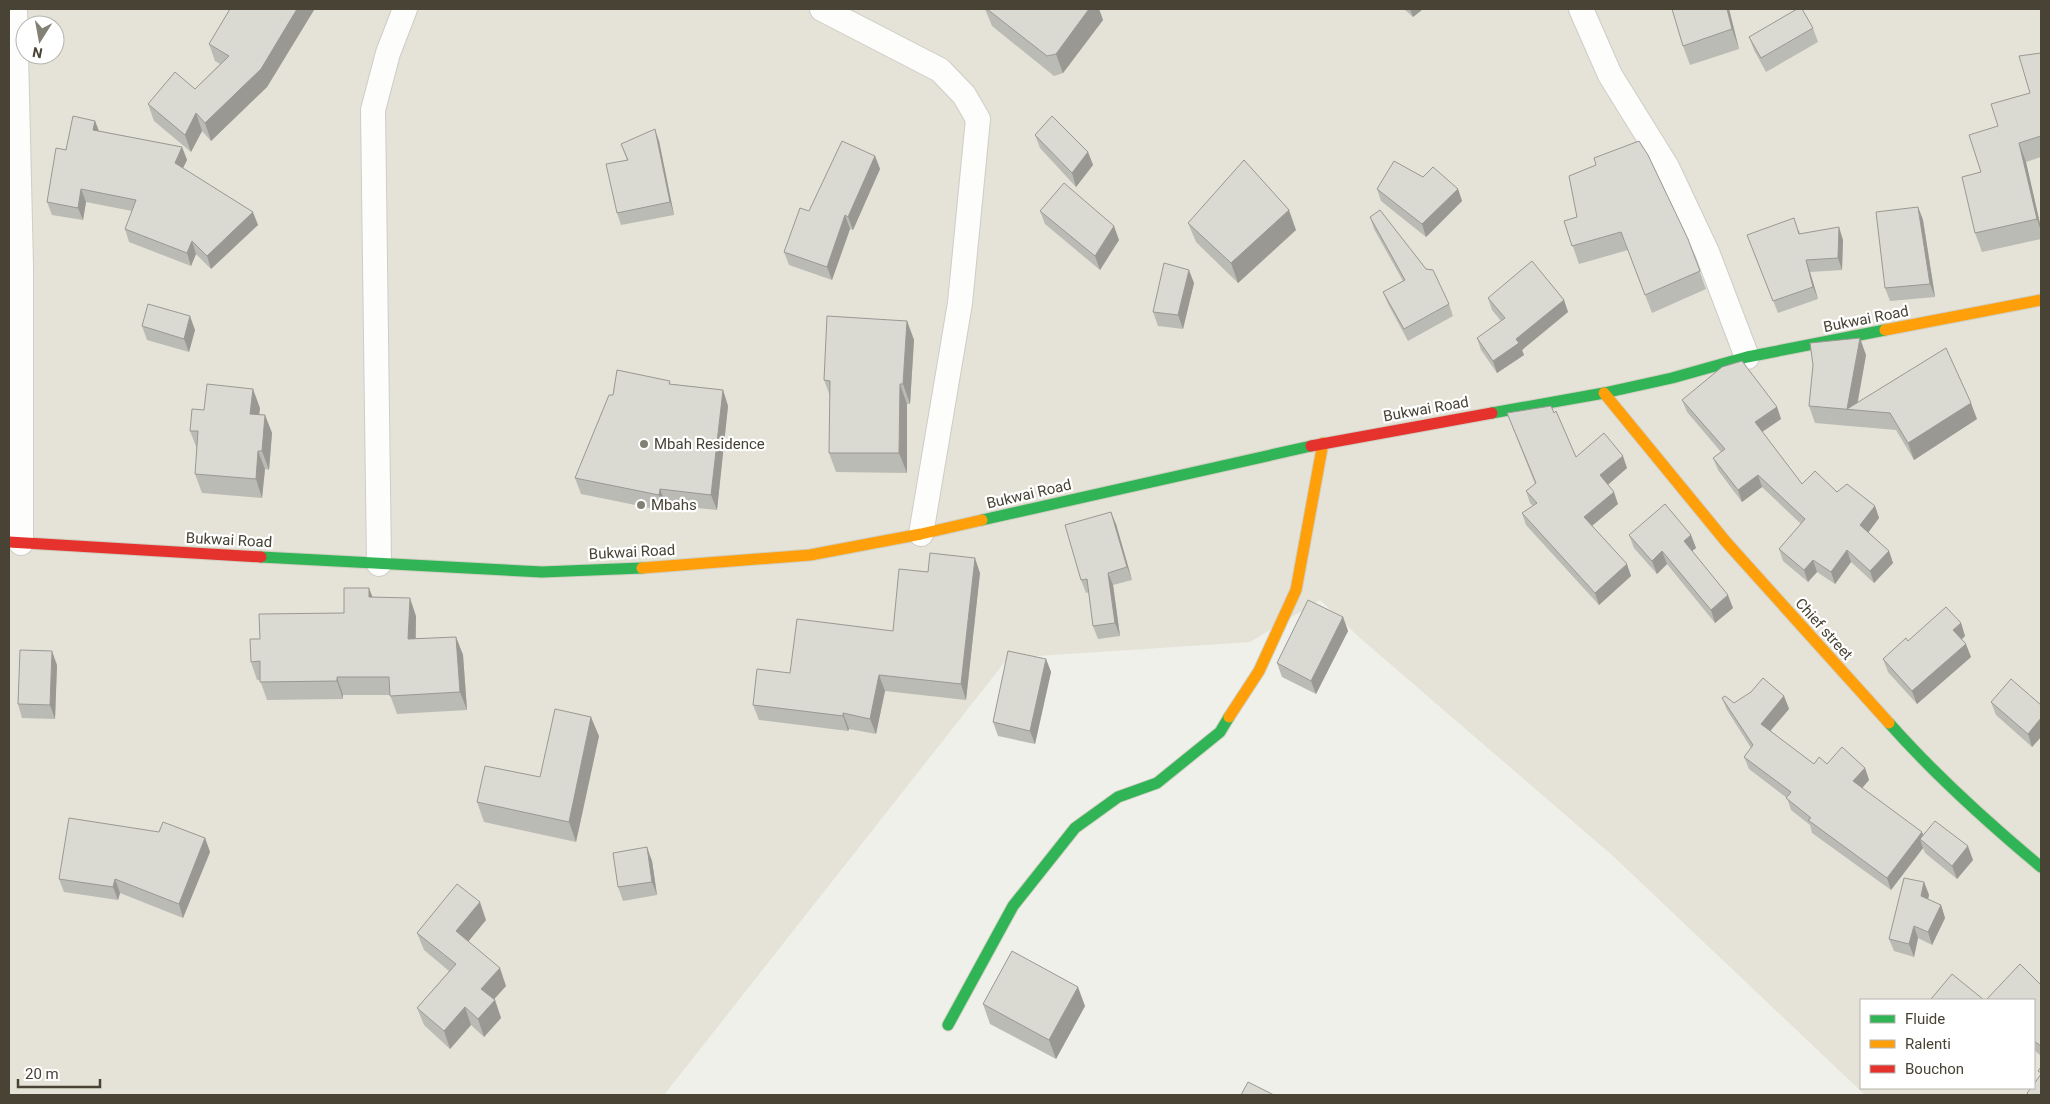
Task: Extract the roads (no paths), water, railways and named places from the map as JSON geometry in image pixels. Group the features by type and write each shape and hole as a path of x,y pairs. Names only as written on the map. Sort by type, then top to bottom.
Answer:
{"street":[{"path":"15,9 21,266 15,542"},
{"path":"379,564 373,110 388,53 405,9"},
{"path":"822,9 940,70 964,95 978,119 960,303 921,534"},
{"path":"1581,9 1610,75 1667,167 1707,252 1748,358"},
{"name":"Bukwai Road","path":"15,542 542,572 656,567 810,556 921,534 1323,443 1604,393 1748,358 2041,300"},
{"name":"Chief street","path":"1604,393 1727,543 1919,757 1983,819 2041,867"},
{"path":"948,1025 1014,906 1075,828 1118,797 1157,783 1220,732 1259,671 1296,590 1323,443"}],"place":[{"name":"Mbah Residence","path":"644,444"},
{"name":"Mbahs","path":"641,505"}]}
